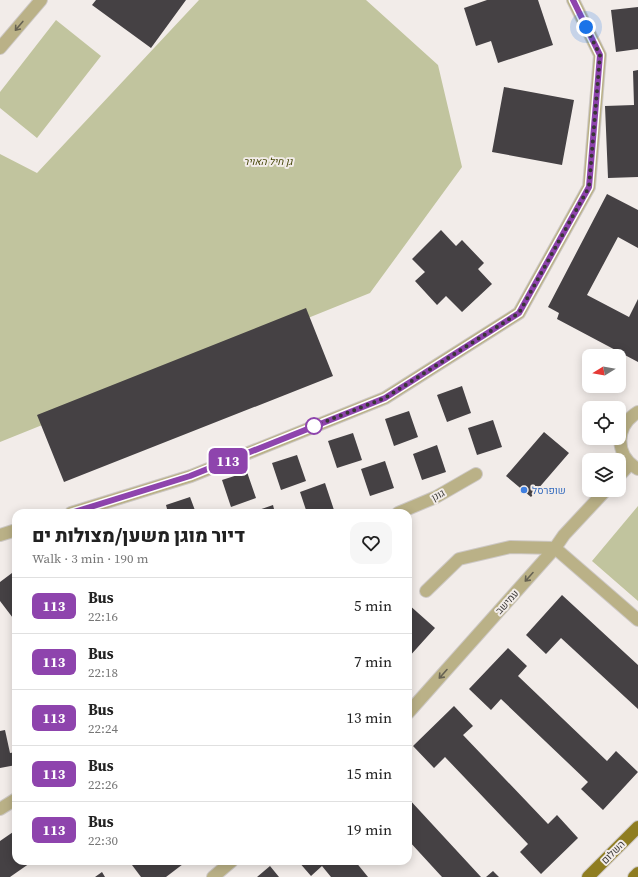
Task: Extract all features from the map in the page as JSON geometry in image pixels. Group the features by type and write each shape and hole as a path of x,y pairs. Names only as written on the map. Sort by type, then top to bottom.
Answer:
{"main road":[{"name":"השלום","path":"588,877 638,827"},
{"path":"634,877 638,873"}],"street":[{"path":"84,509 190,476 385,398 519,313 589,187 600,55 573,0"},
{"path":"0,48 37,1"},
{"path":"634,466 625,458 621,447 620,436 630,417 638,412"},
{"name":"גונן","path":"408,509 436,497 476,474"},
{"name":"עמישב","path":"412,709 555,548 564,535 599,497"},
{"path":"0,535 12,531"},
{"path":"426,590 459,559 510,548 555,548 638,620"},
{"path":"0,809 12,802"},
{"path":"213,877 227,865"}],"green space":[{"name":"גן חיל האויר","path":"199,0 366,0 438,65 462,167 370,293 0,442 0,154 37,173"},
{"path":"56,20 101,56 37,138 0,108 0,92"},
{"path":"638,506 638,601 592,561"}],"building":[{"path":"96,0 186,0 151,48 92,5"},
{"path":"487,0 538,0 553,45 498,63 491,41 476,46 464,8"},
{"path":"638,7 638,49 616,52 611,10"},
{"path":"638,70 638,177 608,178 605,106 634,105 633,71"},
{"path":"504,87 574,100 562,165 492,152"},
{"path":"607,194 638,210 638,248 618,237 587,295 629,317 638,299 638,362 626,356 626,349 614,349 557,319 559,313 548,307"},
{"path":"441,230 456,246 462,240 484,263 478,269 492,284 462,312 446,296 437,305 415,281 425,272 412,259"},
{"path":"306,308 333,376 64,482 37,415"},
{"path":"462,386 471,413 447,422 437,395"},
{"path":"409,411 418,437 394,446 385,419"},
{"path":"493,420 502,447 477,455 468,428"},
{"path":"544,432 569,453 531,497 506,476"},
{"path":"353,433 362,460 337,468 328,441"},
{"path":"437,445 446,472 422,480 413,454"},
{"path":"297,455 306,481 281,490 272,463"},
{"path":"385,461 394,488 370,496 361,469"},
{"path":"247,472 256,498 231,507 222,480"},
{"path":"325,483 334,509 306,509 300,492"},
{"path":"190,497 194,509 167,509 166,505"},
{"path":"273,505 274,509 262,509"},
{"path":"12,573 12,617 0,601 0,582"},
{"path":"562,595 638,665 638,709 561,638 546,654 526,635"},
{"path":"412,608 435,628 412,654"},
{"path":"508,648 527,666 518,676 607,761 616,751 638,772 603,810 581,789 588,782 501,699 491,710 469,689"},
{"path":"454,706 473,726 463,735 548,824 557,815 578,838 541,874 520,852 528,844 445,757 434,768 413,746"},
{"path":"5,730 10,753 12,753 12,766 0,768 0,731"},
{"path":"412,802 481,877 442,877 412,844"},
{"path":"12,833 12,865 27,865 10,877 0,877 0,841"},
{"path":"132,865 182,865 166,877 141,877"},
{"path":"301,865 358,865 368,877 331,877 322,866 311,876"},
{"path":"270,866 279,877 257,877"},
{"path":"493,871 499,877 486,877"},
{"path":"102,872 105,877 95,877"}],"bus line":[{"name":"113","path":"84,509 190,476 385,398 519,313 589,187 600,55 573,0"}],"place":[{"name":"שופרסל","path":"524,490"}],"route":[{"path":"314,426 385,398 519,313 589,187 600,55 586,27"}]}
